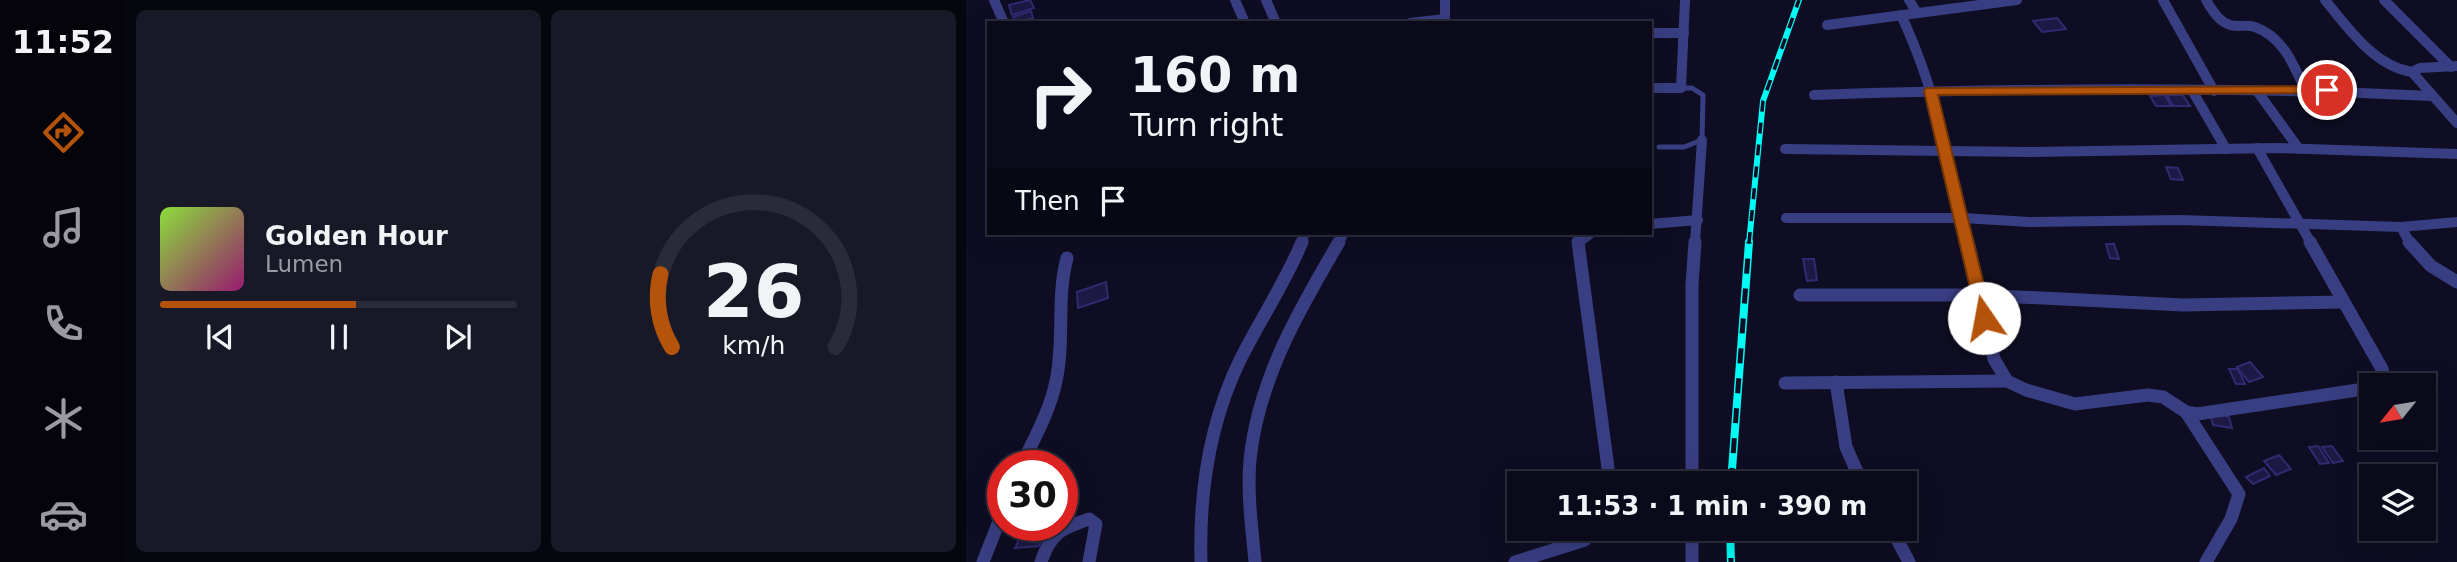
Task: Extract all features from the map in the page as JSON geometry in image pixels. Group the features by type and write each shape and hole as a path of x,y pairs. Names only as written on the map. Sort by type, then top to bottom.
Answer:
{"street":[{"path":"994,0 1003,21"},
{"path":"1235,0 1244,21"},
{"path":"1266,0 1275,21"},
{"path":"1445,0 1445,21"},
{"path":"1652,88 1681,88 1685,0"},
{"path":"1909,0 1917,13"},
{"path":"1826,25 2017,0"},
{"path":"2163,0 2214,92"},
{"path":"2206,0 2218,20 2224,24 2251,25 2286,49 2305,90"},
{"path":"2325,0 2384,60 2401,72 2412,72 2420,68 2454,67"},
{"path":"2384,0 2454,67"},
{"path":"1902,15 1917,48 1931,91 1994,359 2007,381"},
{"path":"1652,33 1684,33"},
{"path":"2412,72 2457,123"},
{"path":"1814,95 1931,91 2305,90 2432,96"},
{"path":"2257,91 2299,149"},
{"path":"2193,92 2226,149"},
{"path":"1692,471 1692,285 1702,140"},
{"path":"1785,149 2029,152 2257,148 2457,154"},
{"path":"2257,148 2383,373"},
{"path":"1786,218 1963,218 2029,222 2179,220 2401,227 2457,222"},
{"path":"1652,224 1698,220"},
{"path":"2401,227 2408,243 2429,265 2457,282"},
{"path":"1201,562 1201,497 1205,459 1217,417 1238,365 1304,235"},
{"path":"1255,562 1250,462 1261,401 1293,327 1342,235"},
{"path":"1588,235 1578,241 1608,471"},
{"path":"1028,450 1057,379 1058,303 1060,281 1067,258"},
{"path":"1800,295 1979,295 2183,305 2343,302"},
{"path":"1785,383 2007,381 2026,390 2076,404 2163,397 2186,412 2197,415 2359,390"},
{"path":"1836,382 1843,439 1854,471"},
{"path":"2186,412 2239,494 2239,502 2213,558"},
{"path":"1041,562 1050,536 1056,531 1089,519 1096,524 1089,562"},
{"path":"983,562 991,541"},
{"path":"1515,562 1582,541"},
{"path":"1692,541 1692,562"},
{"path":"1898,541 1909,562"}],"lane":[{"path":"1658,147 1684,147 1702,140 1703,95 1692,88 1681,88"}],"building":[{"path":"1030,0 1034,8 1012,15 1009,5"},
{"path":"1031,11 1033,18 1014,21 1013,17"},
{"path":"2057,18 2066,29 2042,32 2033,21"},
{"path":"2165,95 2171,106 2156,106 2150,96"},
{"path":"2167,95 2183,95 2190,106 2173,106"},
{"path":"2166,167 2178,168 2183,180 2171,179"},
{"path":"2106,244 2114,244 2119,259 2110,258"},
{"path":"1803,259 1814,259 1817,280 1807,281"},
{"path":"1106,282 1108,298 1078,308 1077,292"},
{"path":"2250,362 2263,377 2249,382 2237,367"},
{"path":"2229,369 2238,369 2245,384 2236,384"},
{"path":"2210,413 2229,417 2232,428 2213,425"},
{"path":"2318,446 2329,463 2320,464 2309,447"},
{"path":"2332,446 2343,461 2333,463 2322,447"},
{"path":"2279,455 2291,469 2276,475 2264,461"},
{"path":"2264,468 2270,476 2253,484 2246,477"},
{"path":"1018,541 1041,541 1039,546 1015,548"}],"railway":[{"path":"1749,243 1763,101 1799,0"},
{"path":"1732,471 1749,242"},
{"path":"1730,541 1731,562"}],"route":[{"path":"1984,318 1963,218 1931,91 2327,90"}]}
